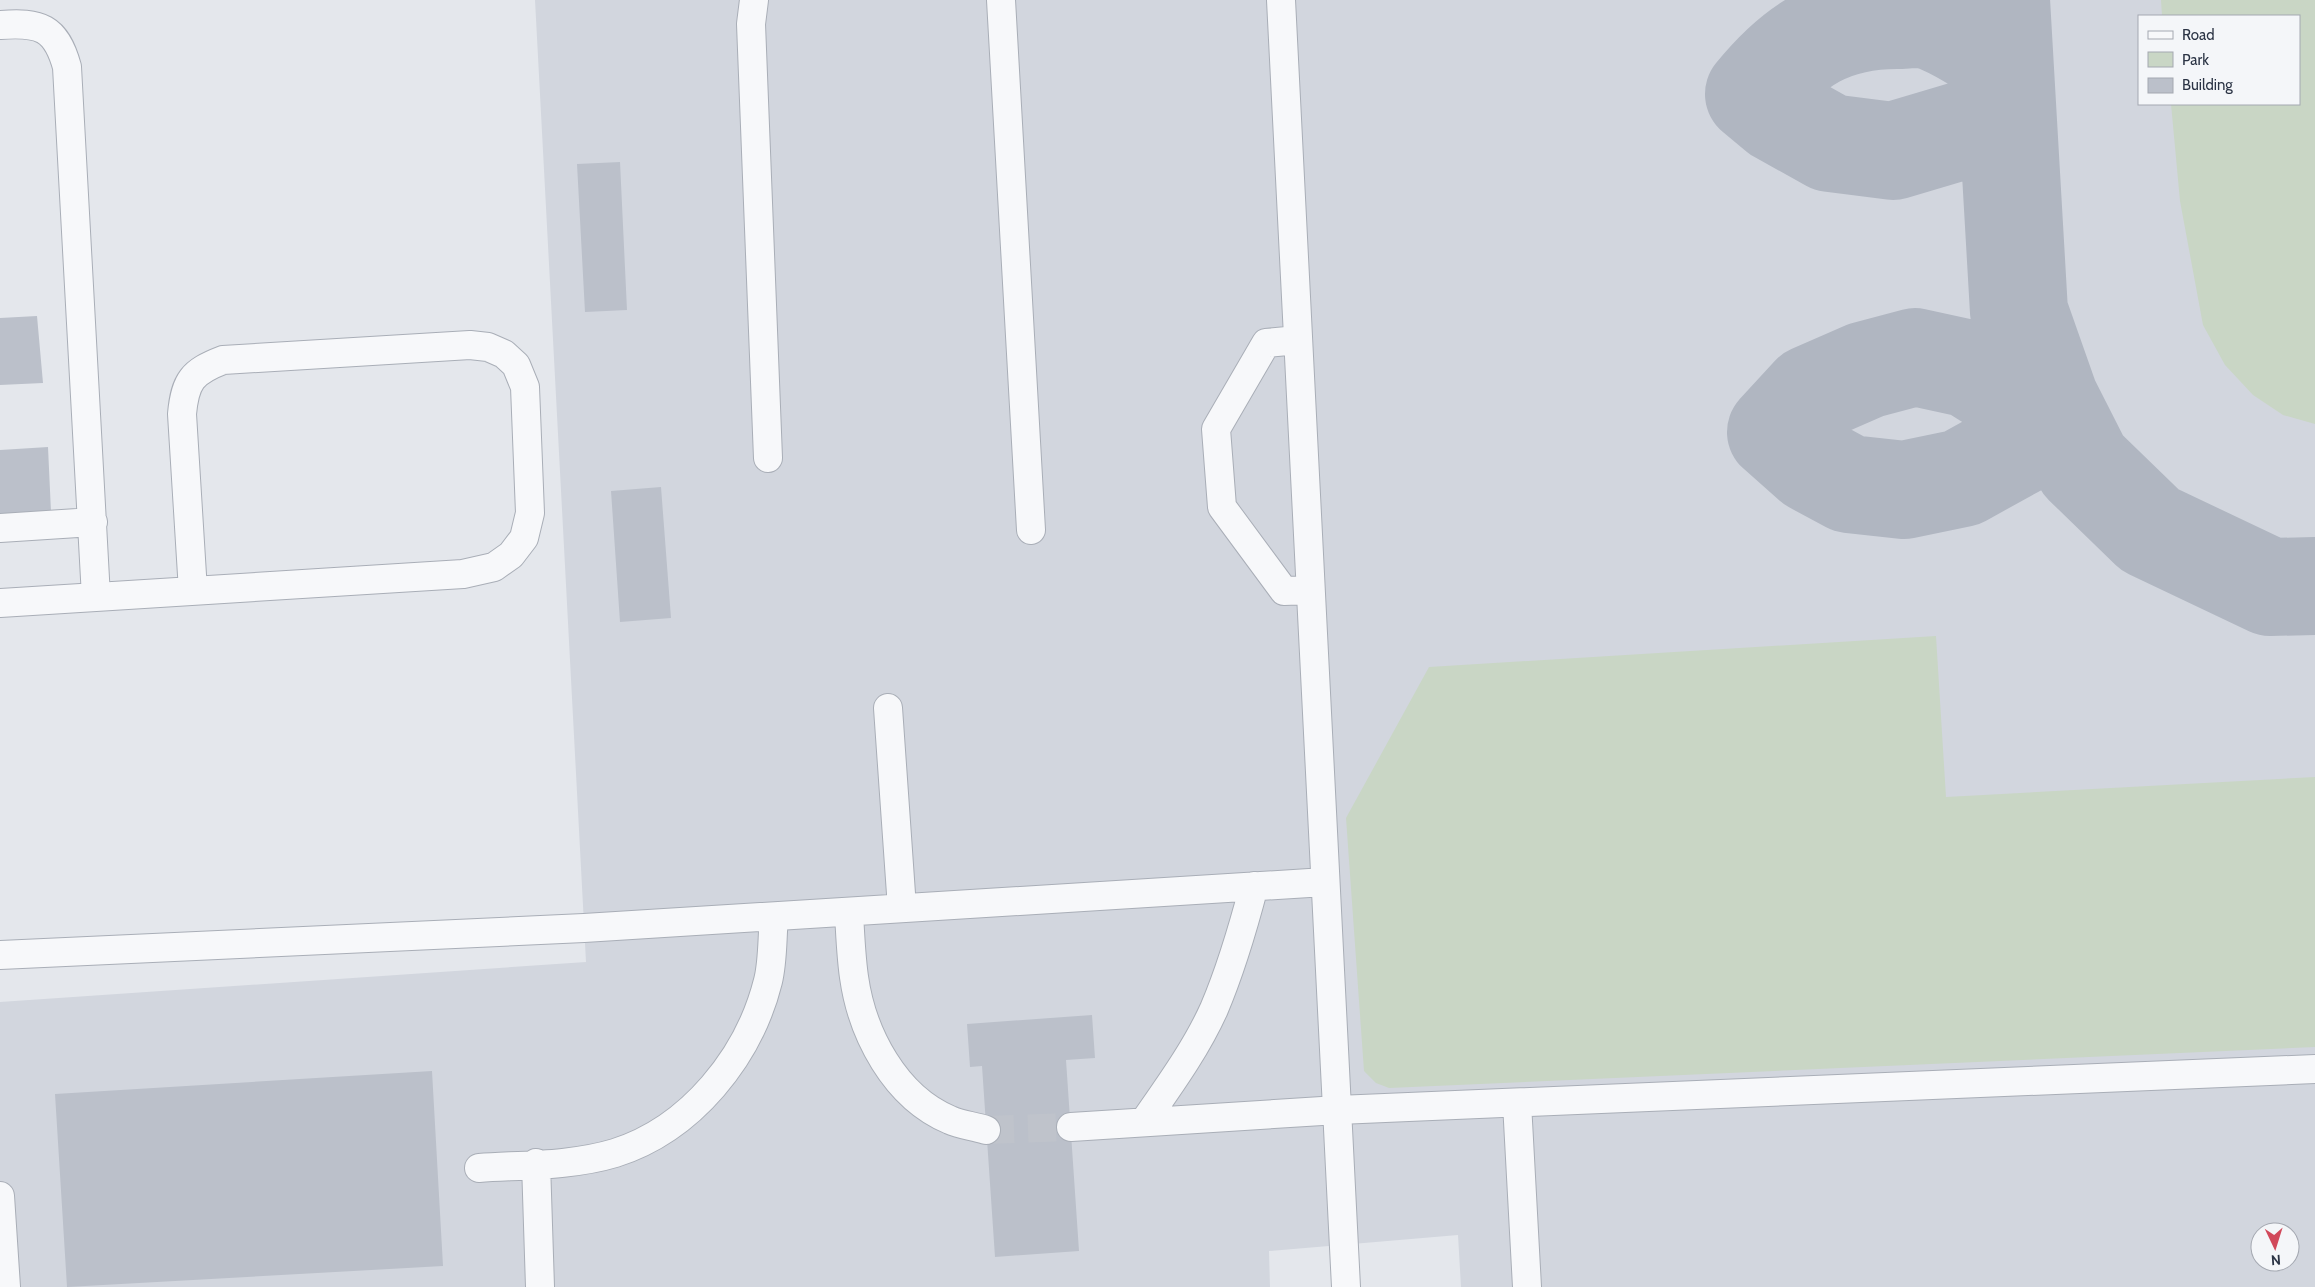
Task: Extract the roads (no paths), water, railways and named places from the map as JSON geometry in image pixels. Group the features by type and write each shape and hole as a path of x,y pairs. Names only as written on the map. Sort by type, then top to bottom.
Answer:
{"lane":[{"path":"754,0 751,24 768,458"},
{"path":"1001,0 1031,530"},
{"path":"1281,0 1346,1287"},
{"path":"0,24 33,25 51,34 62,47 67,67 96,597"},
{"path":"1298,340 1266,343 1216,428 1222,507 1284,591 1310,590"},
{"path":"0,603 193,591 463,574 494,567 511,555 524,538 530,513 525,387 516,365 504,354 488,347 470,345 223,360 203,368 191,379 184,393 182,414 193,591"},
{"path":"0,528 93,522"},
{"path":"888,708 902,908"},
{"path":"0,955 564,929 1325,882"},
{"path":"1144,1122 1182,1068 1213,1010 1237,950 1254,886"},
{"path":"849,912 854,978 865,1018 880,1052 897,1081 924,1106 950,1120 986,1130"},
{"path":"478,1168 572,1161 614,1153 659,1134 708,1093 746,1041 768,981 774,917"},
{"path":"1070,1127 1338,1110 2315,1069"},
{"path":"1517,1103 1527,1287"},
{"path":"536,1164 540,1287"},
{"path":"0,1196 6,1287"}],"tunnel":[{"path":"986,1130 1071,1127"}]}
